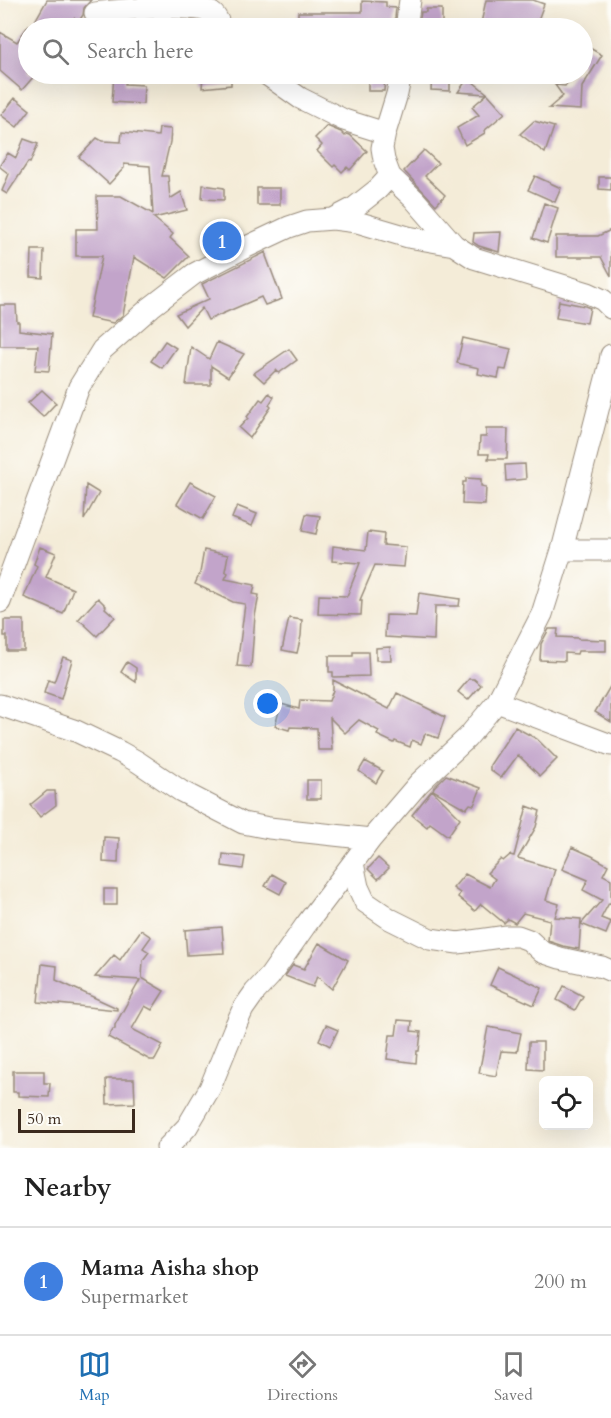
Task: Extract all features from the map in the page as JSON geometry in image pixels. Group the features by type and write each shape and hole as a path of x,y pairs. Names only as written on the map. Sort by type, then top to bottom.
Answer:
{"street":[{"path":"407,18 410,0"},
{"path":"95,13 165,8 197,9 213,13 217,18"},
{"path":"280,84 300,98 344,120 385,133"},
{"path":"400,84 385,133 382,148 384,160 390,176 414,199 454,245 474,258 588,293 608,303"},
{"path":"333,219 354,208 390,176"},
{"path":"0,602 80,387 102,350 151,307 194,274 289,227 307,221 333,219 357,222 408,237 454,245"},
{"path":"167,1148 187,1126 210,1088 243,1009 255,992 270,976 371,839 419,783 467,738 497,702 542,614 562,550 610,363"},
{"path":"562,550 611,550"},
{"path":"497,702 611,744"},
{"path":"0,705 76,731 120,752 181,791 243,823 371,839"},
{"path":"353,863 364,902 390,919 430,939 458,943 518,936 529,940 542,952 611,970"}],"building":[{"path":"47,0 91,0 84,8 81,18 37,18"},
{"path":"486,0 533,0 544,4 539,18 482,18"},
{"path":"362,1 386,2 386,7 396,8 395,18 298,18 298,12 362,12"},
{"path":"426,9 442,9 442,18 420,18 421,12 426,12"},
{"path":"0,32 17,42 18,84 27,84 22,90 0,71"},
{"path":"593,50 602,55 593,69"},
{"path":"113,84 144,85 143,104 112,102"},
{"path":"202,84 231,84 231,85 202,88"},
{"path":"368,84 384,84 384,91 368,91"},
{"path":"431,84 450,84 450,91 431,90"},
{"path":"464,84 476,84 488,94 505,113 484,131 485,133 465,145 457,128 479,115 472,107 487,94 458,92"},
{"path":"566,84 584,84 581,110 549,108 563,96 555,85 565,86"},
{"path":"15,98 30,110 17,127 1,115"},
{"path":"534,121 554,127 545,153 520,134"},
{"path":"327,126 345,136 350,135 367,151 350,170 347,167 342,172 335,165 333,167 317,151 322,145 315,138"},
{"path":"159,128 171,129 162,176 168,176 170,199 181,192 187,210 154,218 173,234 170,238 189,256 167,278 134,257 123,315 113,323 89,318 102,256 76,256 76,229 98,229 97,196 121,196 153,214 150,166 124,164 124,168 109,184 79,157 97,138 102,141 121,142 122,132 158,136"},
{"path":"24,139 38,144 30,163 28,162 7,194 2,191 9,174 0,165 8,153 16,158"},
{"path":"424,150 438,163 425,176 445,195 436,205 404,171"},
{"path":"535,176 561,188 555,202 528,190"},
{"path":"599,177 611,177 611,190 599,189"},
{"path":"203,185 224,188 224,200 202,199"},
{"path":"257,188 280,188 280,205 257,205"},
{"path":"544,203 558,208 547,243 533,238"},
{"path":"611,230 611,276 601,257 556,257 556,236 598,236"},
{"path":"501,232 499,252 473,242 474,233"},
{"path":"32,250 44,250 43,278 31,277"},
{"path":"266,252 282,299 265,305 261,297 208,320 202,308 185,326 176,314 209,299 202,284"},
{"path":"559,301 590,308 587,323 556,318"},
{"path":"0,305 16,305 19,330 52,334 49,371 35,370 38,346 0,346"},
{"path":"463,338 511,349 506,370 500,369 498,378 478,374 479,368 457,363"},
{"path":"165,341 176,348 162,368 151,361"},
{"path":"217,342 244,354 228,377 211,366 211,385 186,385 191,347 209,359"},
{"path":"289,349 297,360 279,373 276,370 264,382 254,373"},
{"path":"42,390 56,403 43,417 28,403"},
{"path":"269,393 274,397 269,405 271,407 250,438 239,428 260,399 263,401"},
{"path":"486,429 508,429 507,459 488,459 489,454 479,454 480,437 486,437"},
{"path":"525,464 526,479 506,481 505,465"},
{"path":"466,478 481,479 481,486 486,487 485,505 462,504 463,482 466,482"},
{"path":"190,482 216,496 203,519 177,504"},
{"path":"86,485 99,493 84,520"},
{"path":"237,506 257,514 252,526 232,518"},
{"path":"306,514 320,516 316,534 302,531"},
{"path":"368,532 384,534 383,545 406,547 404,567 375,565 360,600 362,600 361,615 318,614 319,595 347,596 360,563 332,561 333,546 366,550"},
{"path":"40,547 56,553 46,577 73,589 63,614 24,597 37,566 34,564"},
{"path":"204,550 228,555 225,571 228,573 225,579 255,585 253,594 259,595 251,667 237,666 245,604 233,602 195,584 200,573"},
{"path":"419,593 460,599 459,606 435,606 434,640 385,637 386,615 416,616"},
{"path":"98,598 115,617 97,636 78,620"},
{"path":"289,618 302,620 297,653 282,650"},
{"path":"4,620 24,620 24,651 7,651"},
{"path":"549,629 558,629 557,637 606,640 606,651 565,653 565,661 540,660 541,644"},
{"path":"390,647 391,660 376,660 376,648"},
{"path":"353,652 368,652 369,676 333,677 333,672 329,672 329,656 353,656"},
{"path":"63,657 72,660 61,699 44,693 48,680 54,682"},
{"path":"127,662 136,668 136,682 121,672"},
{"path":"469,679 474,679 481,685 468,700 458,692"},
{"path":"333,680 389,709 397,693 445,717 438,738 425,734 421,744 412,740 410,747 377,735 379,731 359,720 345,733 330,718 332,750 318,750 317,728 290,727 289,730 275,726 281,704 299,709 300,700 329,701 333,690"},
{"path":"611,685 611,722 595,712"},
{"path":"515,727 537,739 557,759 540,776 518,755 501,778 490,770 490,765"},
{"path":"365,761 383,771 376,783 359,771"},
{"path":"446,775 481,788 474,805 470,804 466,809 433,790"},
{"path":"307,780 321,780 321,799 307,799"},
{"path":"432,790 460,818 448,836 430,823 427,827 412,815"},
{"path":"47,791 55,791 56,805 40,817 30,805"},
{"path":"527,806 540,811 536,827 518,858 555,869 546,900 559,904 555,917 581,919 579,949 548,941 550,920 523,913 515,923 508,919 504,923 481,904 475,911 458,897 460,893 453,888 465,874 490,887 495,879 487,873 501,859 503,861 510,855 514,856"},
{"path":"104,837 119,838 118,863 103,862"},
{"path":"572,847 608,865 603,875 611,879 611,904 609,903 601,918 611,922 606,934 581,924 602,900 583,890 588,880 562,869"},
{"path":"223,854 245,857 243,869 222,866"},
{"path":"378,858 389,868 378,879 368,869"},
{"path":"272,874 286,882 280,894 265,886"},
{"path":"104,889 117,889 117,905 104,905"},
{"path":"222,927 224,953 187,955 185,930"},
{"path":"141,930 151,937 143,948 149,952 143,960 142,978 164,991 152,1010 145,1006 132,1029 163,1045 155,1060 150,1060 108,1037 115,1029 115,1025 140,980 95,977 114,955 120,960"},
{"path":"319,943 348,960 332,989 317,976 313,987 285,976 293,965 304,969"},
{"path":"42,964 57,966 56,980 117,1010 38,1002"},
{"path":"498,967 542,988 534,1005 490,985"},
{"path":"564,986 583,996 575,1010 557,1000"},
{"path":"398,1020 412,1021 411,1031 421,1032 416,1063 387,1059 390,1035 396,1035"},
{"path":"326,1025 338,1030 330,1046 319,1040"},
{"path":"488,1027 521,1033 517,1052 501,1051 496,1076 479,1073"},
{"path":"529,1042 543,1042 543,1070 528,1069"},
{"path":"13,1071 44,1071 44,1083 50,1083 49,1097 18,1096 18,1092 13,1092"},
{"path":"106,1079 134,1079 135,1103 107,1104"}],"place":[{"name":"Mama Aisha shop","path":"222,241"}]}
